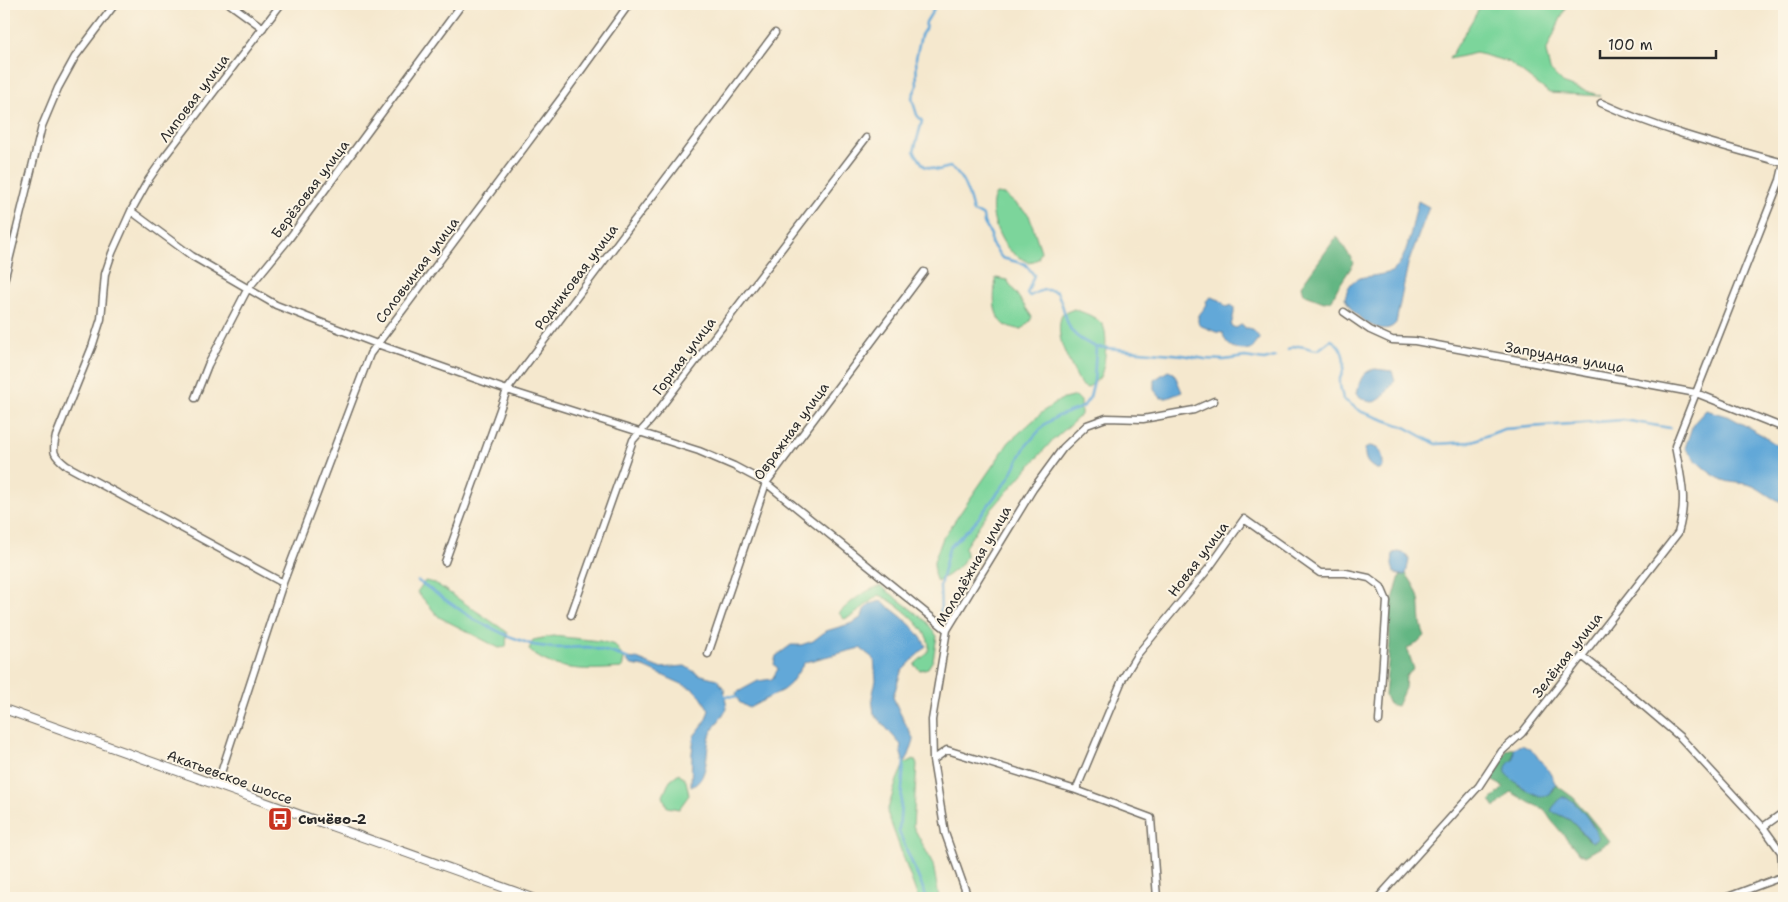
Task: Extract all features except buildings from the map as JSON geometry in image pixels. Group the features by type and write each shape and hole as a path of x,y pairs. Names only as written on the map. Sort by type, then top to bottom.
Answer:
{"street":[{"path":"4,281 42,126 58,88 75,57 115,4"},
{"path":"230,4 263,28"},
{"name":"Липовая улица","path":"281,4 165,156 149,179 131,211 112,253 105,274 101,319 92,347 56,436 53,448 55,457 67,466 283,583"},
{"name":"Берёзовая улица","path":"195,398 208,365 247,290 288,240 462,4"},
{"name":"Соловьиная улица","path":"217,784 283,583 364,364 629,4"},
{"name":"Родниковая улица","path":"445,562 507,390 775,33"},
{"path":"1600,103 1638,120 1673,132 1784,163"},
{"name":"Горная улица","path":"572,615 633,440 651,420 866,138"},
{"name":"Зелёная улица","path":"1378,898 1480,786 1502,752 1522,733 1678,533 1684,515 1684,492 1675,446 1773,198 1784,163"},
{"path":"131,211 192,256 247,290 276,305 377,344 507,390 640,431 699,451 734,466 766,483 947,630"},
{"name":"Овражная улица","path":"708,654 766,483 924,272"},
{"name":"Запрудная улица","path":"1344,312 1370,330 1392,340 1415,341 1696,393 1784,428"},
{"name":"Молодёжная улица","path":"968,898 945,832 932,760 932,720 947,630 1033,489 1063,448 1087,425 1106,418 1143,419 1198,409 1214,401"},
{"name":"Новая улица","path":"1076,790 1123,678 1137,655 1209,568 1244,519 1320,573 1346,573 1369,578 1381,586 1387,601 1379,721"},
{"path":"1582,656 1680,737 1763,827 1780,852 1784,876 1725,898"},
{"name":"Акатьевское шоссе","path":"4,709 533,898"},
{"path":"932,760 947,750 1076,790 1151,818 1157,898"},
{"path":"1763,827 1784,812"}],"green space":[{"path":"1482,4 1567,4 1546,52 1550,70 1564,84 1601,96 1549,93 1509,62 1476,53 1449,59"},
{"path":"996,194 1005,195 1029,215 1041,251 1038,259 1029,263 1017,256 1006,246 994,220 992,206"},
{"path":"1337,236 1354,263 1332,300 1324,302 1303,294 1301,286"},
{"path":"996,278 1007,280 1032,317 1021,330 1005,325 997,316 994,303"},
{"path":"1074,309 1099,321 1104,328 1105,334 1105,357 1101,375 1097,381 1087,388 1081,385 1061,341 1060,323 1062,314"},
{"path":"1076,396 1081,401 1081,415 1051,442 984,518 965,547 966,556 961,565 937,582 934,574 934,561 943,538 1009,442 1045,410 1060,400"},
{"path":"1406,574 1418,594 1421,625 1425,636 1418,643 1407,648 1414,669 1406,676 1405,688 1397,706 1391,705 1385,695 1390,643 1389,612 1400,576"},
{"path":"425,581 435,583 507,632 506,647 499,648 439,617 417,592"},
{"path":"881,586 926,621 937,636 933,660 928,668 920,670 914,665 928,651 929,644 926,635 912,618 886,598 879,595 854,615 844,619 839,613 864,593"},
{"path":"553,636 600,641 615,645 624,659 622,668 586,669 561,666 550,663 529,650 533,640"},
{"path":"1514,748 1513,760 1518,785 1537,795 1553,791 1556,785 1574,798 1610,842 1585,856 1578,852 1544,809 1511,792 1495,808 1490,801 1504,787 1493,781 1495,768 1507,750","holes":["1573,801 1592,823 1598,837 1589,840 1570,820 1552,811"]},
{"path":"914,759 917,764 913,826 933,864 939,898 918,898 887,812 904,764"},
{"path":"679,773 686,781 689,795 679,809 667,807 663,796 670,780"}],"water":[{"path":"1418,201 1429,207 1408,264 1396,323 1392,327 1382,329 1365,322 1355,313 1345,298 1347,290 1358,278 1390,272 1399,265 1409,238"},
{"path":"1211,297 1220,300 1226,307 1231,305 1234,307 1231,326 1236,328 1243,325 1245,328 1250,328 1254,331 1260,339 1256,341 1254,347 1239,350 1227,342 1223,333 1199,325 1199,316 1207,304 1206,301"},
{"path":"1375,369 1392,371 1395,380 1379,400 1369,402 1357,394 1360,381 1364,375"},
{"path":"1168,371 1174,373 1182,392 1167,398 1161,398 1154,390 1154,380"},
{"path":"1706,410 1730,417 1784,450 1784,502 1776,500 1753,486 1717,477 1702,466 1685,448 1693,424"},
{"path":"1369,446 1377,448 1381,453 1383,467 1380,470 1370,465 1366,460 1365,449"},
{"path":"1393,553 1406,554 1409,560 1406,574 1403,575 1394,572 1392,565"},
{"path":"881,601 912,626 926,646 901,672 893,697 914,740 904,764 900,750 901,745 874,714 872,698 876,680 874,659 860,648 805,662 790,684 783,690 749,708 739,702 736,693 758,681 772,679 778,669 774,664 776,656 791,645 801,645 813,641 826,631 853,623 862,617 864,610 870,604"},
{"path":"627,658 637,659 659,668 685,666 698,674 717,679 724,689 727,709 710,736 704,772 697,783 691,787 694,736 705,722 709,710 701,697 693,689 644,667 632,665 628,662"},
{"path":"1521,745 1532,751 1550,773 1556,785 1550,794 1543,797 1533,793 1506,774 1507,766 1513,760 1514,748"},
{"path":"1562,797 1567,797 1577,805 1589,820 1598,837 1597,840 1592,842 1570,820 1551,811"}],"waterway":[{"path":"934,4 934,9 921,35 916,58 917,86 912,97 917,115 922,121 914,151 924,166 938,170 950,167 959,175 968,194 973,212 983,216 984,223 991,235 991,243 1002,258 1025,264 1034,275 1027,294 1030,296 1046,290 1057,292 1068,325 1072,331 1085,342 1096,347 1183,355 1205,359 1224,360 1245,357 1264,360 1275,357"},
{"path":"1288,350 1296,346 1318,350 1331,340 1335,342 1343,357 1344,366 1340,378 1343,399 1362,412 1405,427 1436,444 1470,442 1504,429 1623,420 1670,428"},
{"path":"941,613 940,586 949,548 977,520 1009,478 1025,447 1045,424 1058,416 1083,407 1090,397 1094,381 1096,347"},
{"path":"418,581 475,620 506,635 533,645 554,648 588,647 629,659"},
{"path":"724,696 740,697"},
{"path":"904,761 899,832 927,898"}],"place":[{"name":"Сычёво-2","path":"280,819"}]}
